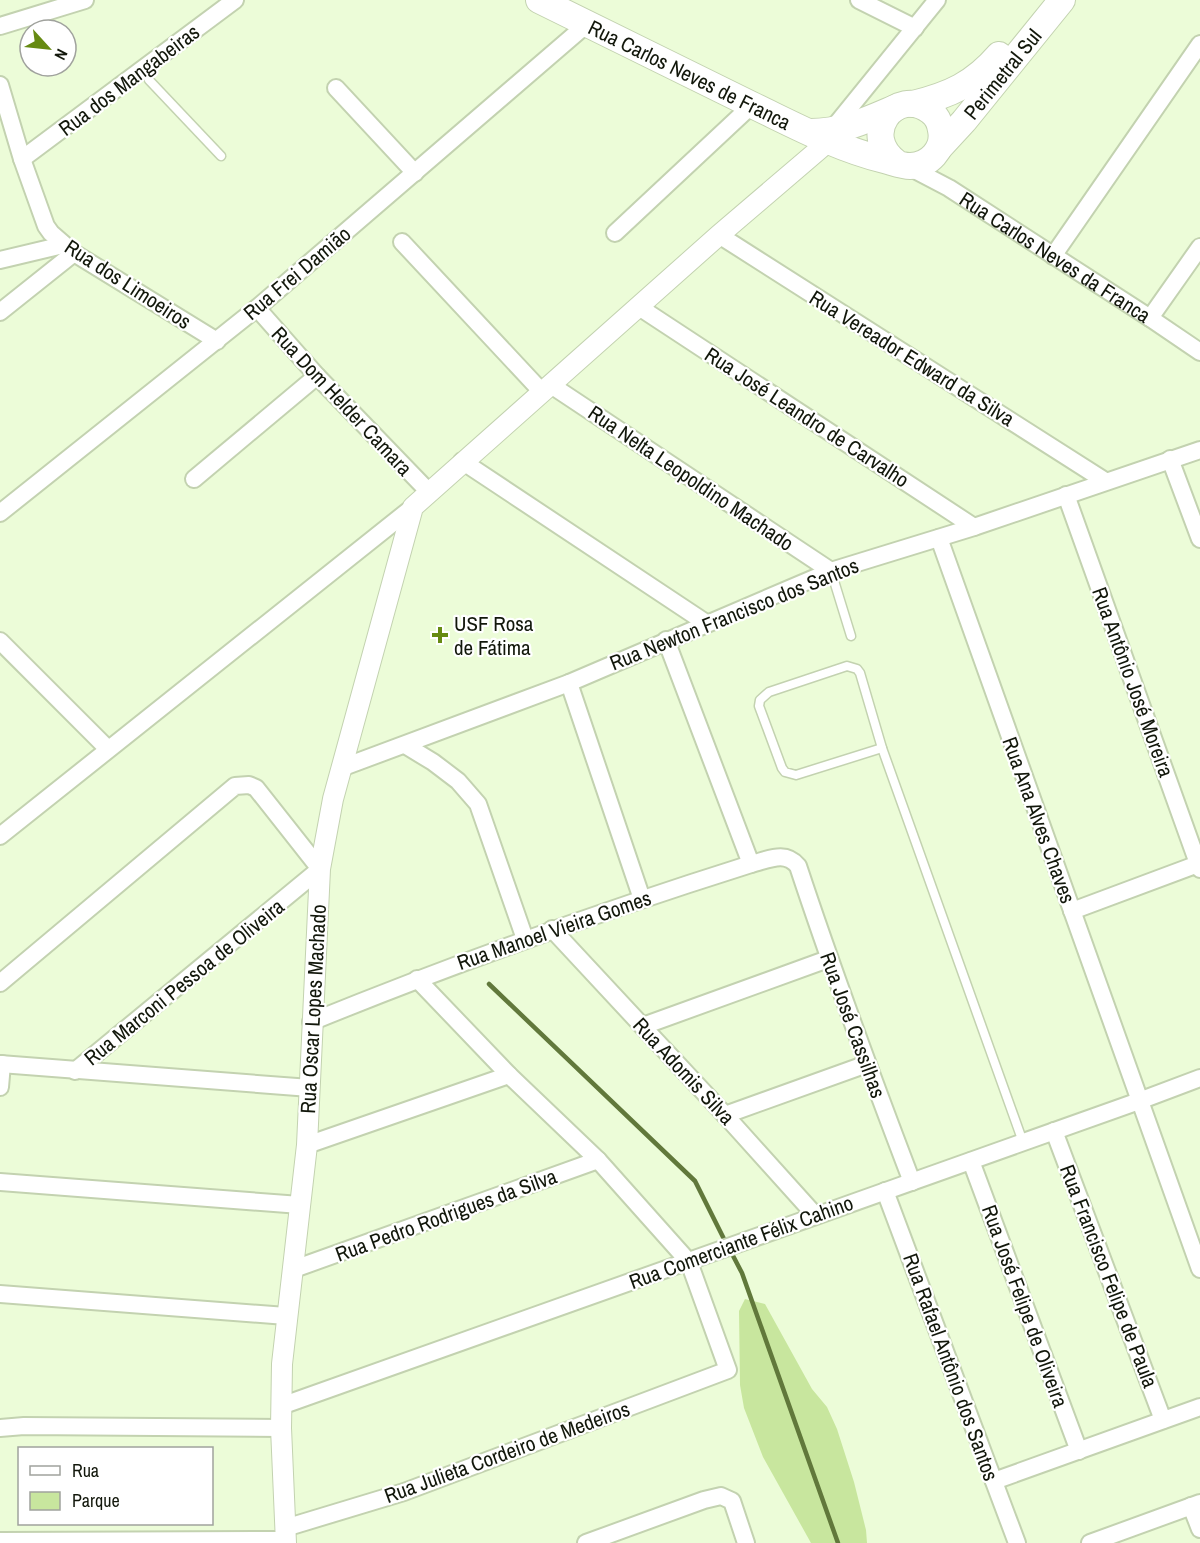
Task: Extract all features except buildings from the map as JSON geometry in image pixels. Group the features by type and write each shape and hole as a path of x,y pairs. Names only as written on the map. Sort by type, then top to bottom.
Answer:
{"main road":[{"name":"Rua Carlos Neves de Franca","path":"538,0 752,105 822,135"},
{"name":"Perimetral Sul","path":"822,135 961,88 977,77 998,56 1042,0"},
{"name":"Perimetral Sul","path":"937,151 1062,0"},
{"path":"904,106 923,106 932,112 939,121 942,138 937,151 928,161 919,165 902,165 883,150 880,131 888,114 904,106"},
{"name":"Rua Carlos Neves da Franca","path":"822,135 859,154 902,165"}],"street":[{"path":"0,26 85,0"},
{"name":"Rua dos Mangabeiras","path":"22,159 145,75 236,0"},
{"path":"859,0 915,28"},
{"path":"0,836 107,748 413,507 462,461 639,307 719,235 822,135 937,0"},
{"name":"Rua Frei Damião","path":"0,513 257,308 587,24"},
{"path":"1053,256 1200,44"},
{"name":"Rua dos Limoeiros","path":"0,85 22,159 46,226 69,249 217,341"},
{"path":"336,88 415,173"},
{"path":"615,233 752,105"},
{"path":"937,151 935,164 949,188"},
{"name":"Rua Carlos Neves da Franca","path":"902,165 949,188 1200,352"},
{"name":"Rua Vereador Edward da Silva","path":"719,235 1105,481"},
{"name":"Rua Nelta Leopoldino Machado","path":"402,242 546,388 831,571"},
{"path":"1150,318 1200,247"},
{"path":"0,260 69,249"},
{"path":"0,312 69,249"},
{"name":"Rua José Leandro de Carvalho","path":"639,307 974,527"},
{"name":"Rua Dom Helder Camara","path":"257,308 317,376 429,492"},
{"path":"194,479 317,376"},
{"name":"Rua Newton Francisco dos Santos","path":"341,768 569,683 831,571 974,527 1200,450"},
{"path":"1170,459 1200,539"},
{"path":"462,461 706,623"},
{"name":"Rua Antônio José Moreira","path":"1066,495 1199,866"},
{"name":"Rua Oscar Lopes Machado","path":"285,1537 281,1406 286,1316 294,1269 307,1145 320,870 324,840 341,768 413,507"},
{"name":"Rua Ana Alves Chaves","path":"939,538 1200,1269"},
{"path":"666,640 751,864"},
{"path":"0,641 107,748"},
{"path":"569,683 642,898"},
{"path":"405,745 458,781 478,804 525,939"},
{"path":"0,983 235,786 242,784 256,788 320,870"},
{"name":"Rua Manoel Vieira Gomes","path":"312,1022 417,979 642,898 784,856 793,860 798,866"},
{"name":"Rua José Cassilhas","path":"798,866 828,959 912,1182"},
{"path":"1072,911 1199,866"},
{"name":"Rua Marconi Pessoa de Oliveira","path":"75,1071 320,870"},
{"name":"Rua Adomis Silva","path":"552,929 725,1115 814,1215"},
{"path":"643,1026 828,959"},
{"path":"417,979 509,1075 598,1160 689,1262"},
{"path":"0,1087 1,1064 310,1088"},
{"path":"725,1115 867,1064"},
{"path":"307,1145 509,1075"},
{"name":"Rua Comerciante Félix Cahino","path":"281,1406 1200,1078"},
{"name":"Rua Francisco Felipe de Paula","path":"1054,1131 1163,1420"},
{"name":"Rua Pedro Rodrigues da Silva","path":"294,1269 598,1160"},
{"name":"Rua José Felipe de Oliveira","path":"971,1161 1079,1451"},
{"path":"0,1182 300,1205"},
{"name":"Rua Rafael Antônio dos Santos","path":"885,1191 1017,1543"},
{"name":"Rua Julieta Cordeiro de Medeiros","path":"0,1541 285,1537 728,1370 689,1262"},
{"path":"0,1294 286,1316"},
{"path":"994,1481 1200,1407"},
{"path":"0,1428 281,1428"},
{"path":"586,1543 704,1500 722,1496 732,1501 746,1543"},
{"path":"1090,1543 1111,1540 1196,1504 1200,1529"}],"lane":[{"path":"145,75 221,156"},
{"path":"831,571 851,636"},
{"path":"882,748 796,775 790,774 782,768 759,706 760,700 769,692 847,666 860,673 882,748 1023,1142"}],"green space":[{"path":"745,1299 765,1304 812,1389 827,1407 837,1429 854,1482 867,1543 811,1543 763,1457 744,1408 740,1385 739,1311"}],"waterway":[{"path":"489,984 695,1181 726,1243"},
{"path":"730,1250 742,1273 838,1543"}],"place":[{"name":"USF Rosa de Fátima","path":"440,635"}]}
